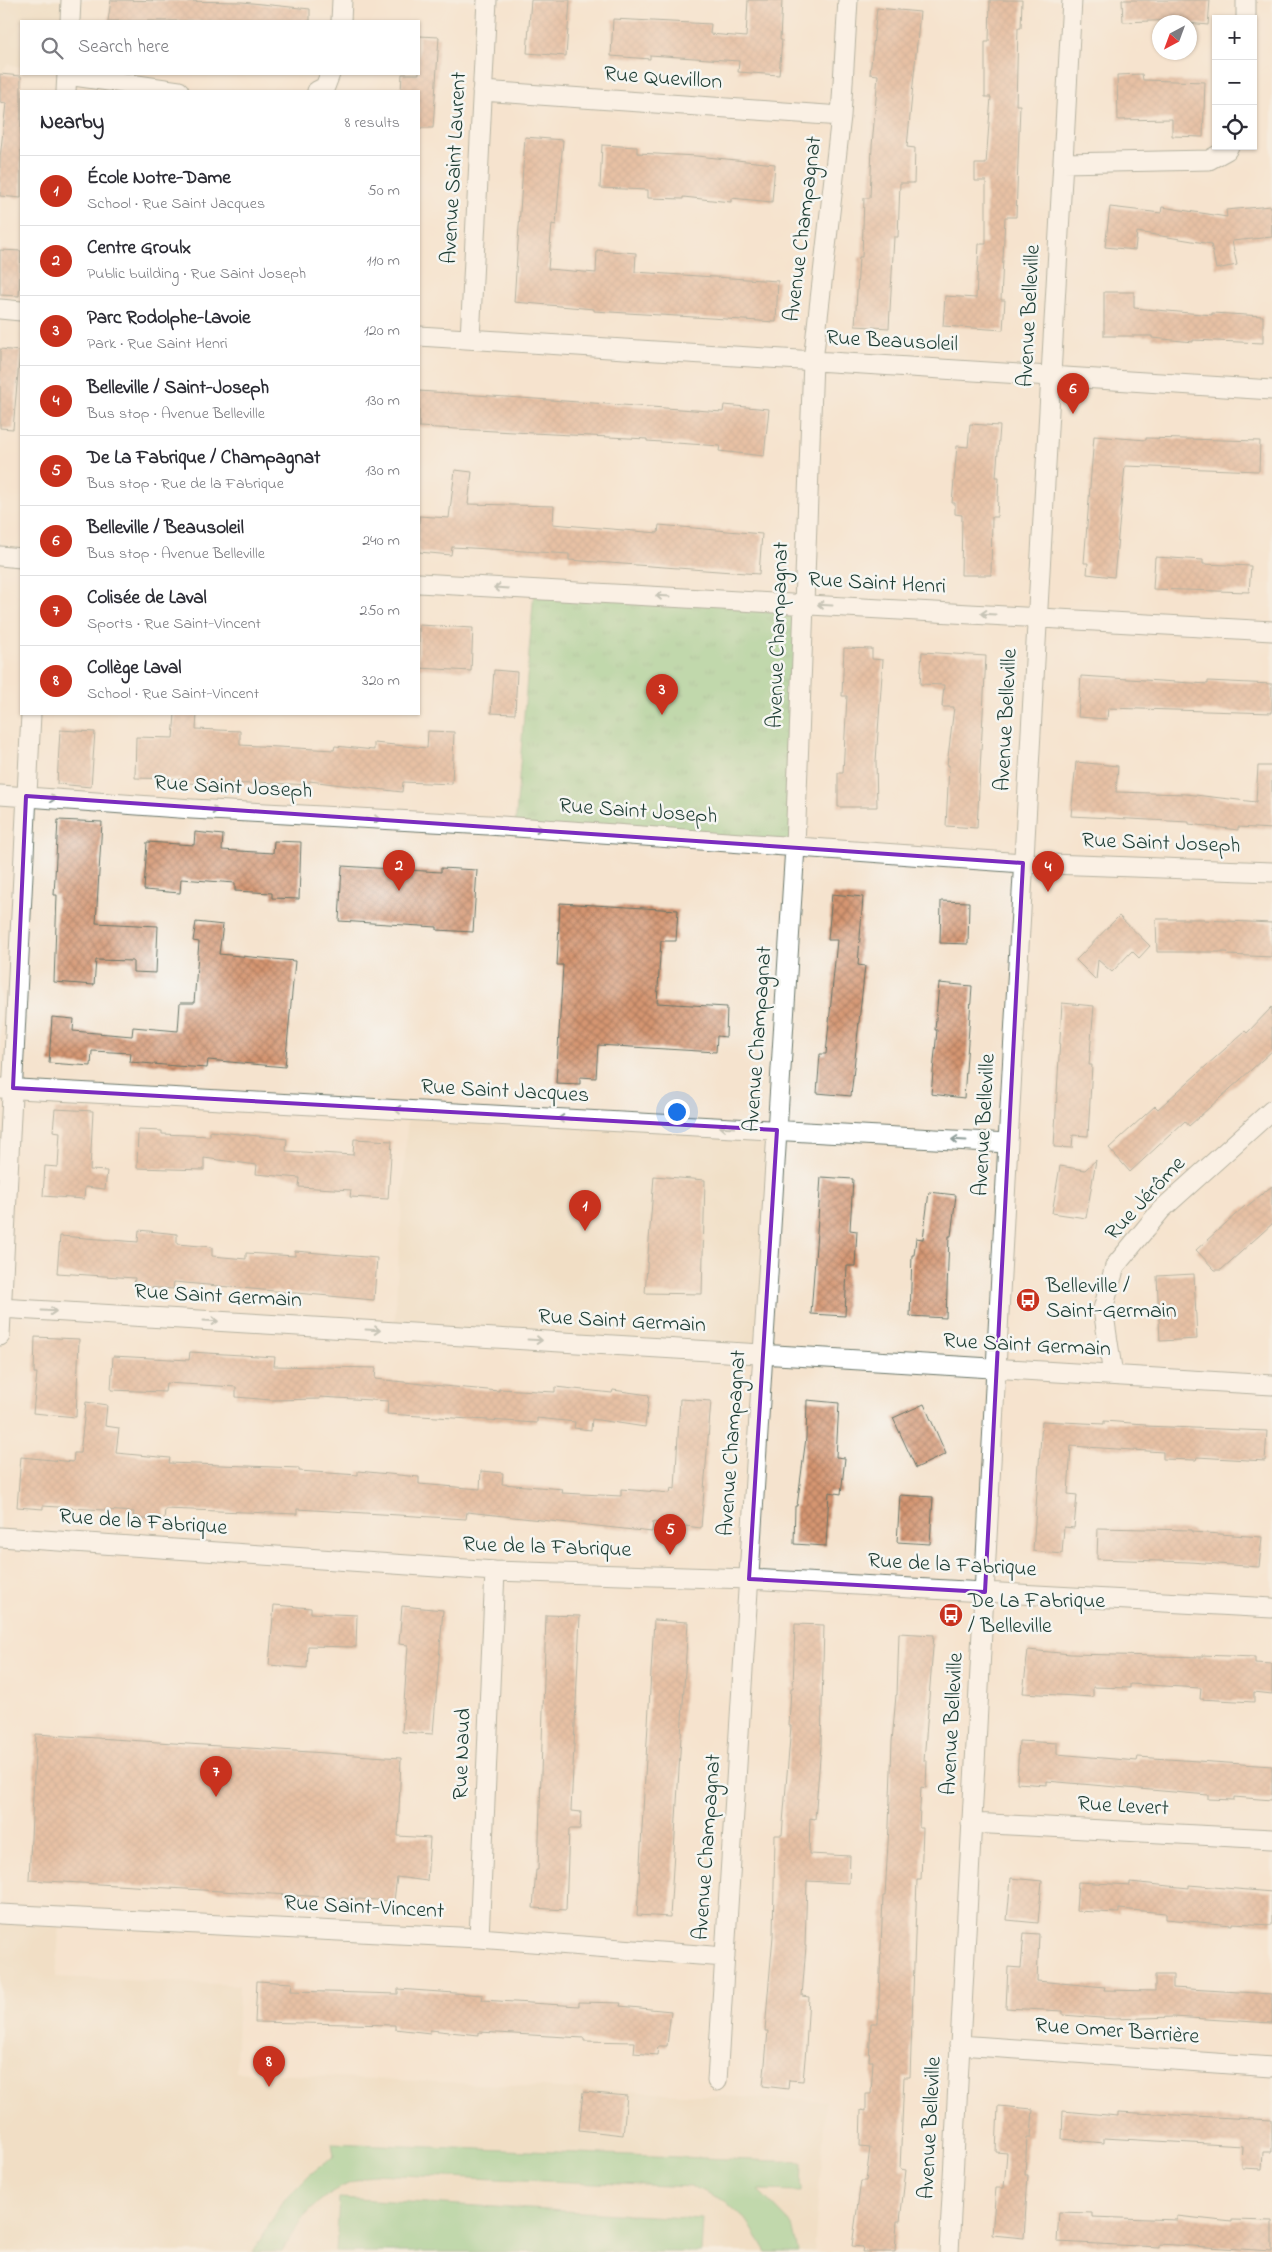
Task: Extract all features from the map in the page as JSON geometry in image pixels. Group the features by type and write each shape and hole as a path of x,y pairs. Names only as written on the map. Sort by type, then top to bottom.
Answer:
{"street":[{"path":"70,20 71,0"},
{"path":"341,20 342,0"},
{"name":"Avenue Saint Laurent","path":"470,339 487,0"},
{"name":"Avenue Champagnat","path":"717,2081 795,847 812,361 841,116 848,0"},
{"name":"Avenue Belleville","path":"949,2252 1036,617 1072,0"},
{"path":"1246,0 1246,15"},
{"path":"319,90 325,87 330,75"},
{"path":"66,80 169,90"},
{"name":"Rue Quevillon","path":"482,90 841,116"},
{"path":"1063,164 1209,160 1227,150"},
{"path":"0,309 20,311"},
{"name":"Rue Beausoleil","path":"420,336 1272,390"},
{"path":"0,556 20,558"},
{"name":"Rue Saint Henri","path":"420,582 1272,631"},
{"path":"0,1336 6,1088 31,715"},
{"name":"Rue Saint Joseph","path":"0,796 26,796 141,806 488,825 1023,862 1272,872"},
{"name":"Rue Saint Jacques","path":"6,1088 1008,1143"},
{"name":"Rue Jérôme","path":"1114,1375 1103,1309 1115,1266 1161,1210 1272,1110"},
{"name":"Rue Saint Germain","path":"1,1308 1272,1385"},
{"name":"Rue de la Fabrique","path":"0,1537 496,1571 749,1578 1272,1608"},
{"name":"Rue Naud","path":"479,1938 496,1571"},
{"name":"Rue Levert","path":"971,1824 1272,1839"},
{"name":"Rue Saint-Vincent","path":"0,1914 479,1938 725,1956"},
{"name":"Rue Omer Barrière","path":"959,2045 1272,2068"}],"highlighted area":[{"path":"26,796 1023,863 985,1592 749,1579 777,1130 13,1088"}],"shaded area":[{"path":"0,0 71,0 70,20 20,20 20,67 8,64 0,73"},
{"path":"408,1110 777,1130 763,1354 394,1331"},
{"path":"0,1914 60,1916 56,1977 239,1985 236,2072 826,2101 814,2252 0,2252"}],"green space":[{"path":"534,590 803,603 795,847 515,827"},
{"path":"332,2143 802,2162 801,2191 758,2190 792,2225 798,2252 766,2252 748,2222 725,2201 693,2187 373,2174 343,2187 319,2202 299,2223 283,2252 253,2252 284,2200 309,2175 334,2156"},
{"path":"339,2198 703,2219 701,2252 336,2252"}],"building":[{"path":"111,0 242,2 310,9 310,20 108,20"},
{"path":"531,0 570,0 566,56 527,53"},
{"path":"748,0 782,0 780,40 782,40 779,75 738,72 739,61 650,55 650,59 611,56 613,19 711,24 710,34 746,37"},
{"path":"990,0 1022,0 1021,28 1018,28 1016,105 1020,105 1016,217 1005,217 1001,300 1005,300 1003,330 943,326 945,296 976,298 979,244 986,244 986,181 975,181 975,164 986,164 991,97 985,97 985,42 989,42"},
{"path":"1122,0 1210,0 1208,25 1197,24 1197,15 1152,15 1152,21 1123,22"},
{"path":"877,8 920,12 907,147 915,148 914,183 900,183 898,237 894,237 889,328 855,326 859,257 862,257 864,198 870,198 878,75 870,74"},
{"path":"420,36 439,37 433,128 420,128 420,90 401,90 402,75 420,75"},
{"path":"0,74 21,76 20,198 0,196 0,158 6,103 0,102"},
{"path":"1142,74 1143,80 1205,82 1203,137 1172,136 1172,119 1118,120 1117,75"},
{"path":"525,137 563,140 556,225 552,224 548,269 596,273 597,250 636,253 635,272 778,281 776,322 594,311 594,309 514,302"},
{"path":"602,145 637,147 637,153 697,156 775,164 772,202 731,198 731,202 683,197 683,199 648,198 648,190 600,188"},
{"path":"1271,206 1272,237 1232,241 1237,265 1216,269 1211,244 1137,232 1135,250 1105,247 1110,207 1161,213 1162,207 1227,217 1226,210"},
{"path":"0,250 20,251 19,296 0,295"},
{"path":"1104,292 1134,292 1134,308 1212,315 1212,313 1263,316 1263,343 1193,340 1193,342 1152,338 1152,336 1104,336"},
{"path":"0,349 20,351 13,429 0,428"},
{"path":"420,391 723,412 724,405 769,409 764,456 719,451 720,446 647,441 647,439 420,427"},
{"path":"970,424 1000,426 996,477 999,477 997,517 992,517 991,575 961,575 962,515 955,514 955,503 952,503 957,446 968,447"},
{"path":"1094,436 1146,440 1146,438 1260,441 1259,471 1125,466 1114,577 1087,574 1088,563 1084,563"},
{"path":"455,470 472,472 468,504 554,506 553,524 658,533 659,525 762,534 759,574 569,560 569,554 508,550 452,547 451,555 420,552 420,516 449,518"},
{"path":"1155,557 1203,560 1203,564 1251,566 1249,592 1153,589"},
{"path":"420,625 473,628 471,671 420,668"},
{"path":"844,648 872,649 872,659 883,660 876,761 877,807 838,807 838,773 843,773 847,696 842,696"},
{"path":"922,652 986,656 977,828 946,826 949,765 947,765 954,707 942,707 944,685 920,684"},
{"path":"494,670 517,672 515,714 491,713"},
{"path":"1081,676 1208,684 1208,681 1272,684 1272,713 1108,708 1107,719 1078,717"},
{"path":"175,715 197,715 196,729 240,731 240,745 334,750 335,746 374,750 374,743 427,748 428,731 454,732 452,784 403,782 402,792 309,781 309,785 256,782 256,784 210,783 209,785 180,782 181,779 135,778 136,737 173,738"},
{"path":"60,730 95,732 91,787 57,784"},
{"path":"1076,762 1118,766 1116,792 1186,794 1256,802 1258,766 1272,766 1272,829 1238,827 1238,830 1189,824 1189,822 1071,816"},
{"path":"58,820 102,822 96,923 158,926 156,973 133,972 133,961 96,960 94,985 54,982 57,895 54,895"},
{"path":"195,832 223,835 222,850 273,853 274,841 301,842 299,899 272,898 272,893 235,891 235,883 181,879 180,893 144,890 147,842 194,845"},
{"path":"342,866 441,872 441,868 477,870 473,932 437,930 437,927 339,921"},
{"path":"832,894 863,897 858,965 865,966 851,1096 817,1093 820,1054 826,1054 837,940 828,940"},
{"path":"941,901 969,902 968,944 940,943"},
{"path":"560,903 678,910 676,941 661,941 657,1003 727,1007 726,1037 717,1036 716,1052 598,1045 596,1078 580,1077 580,1084 556,1083 563,965 557,965"},
{"path":"1119,916 1150,946 1139,958 1132,951 1112,972 1098,960 1096,980 1076,960"},
{"path":"1156,919 1204,919 1272,923 1272,957 1227,955 1228,952 1157,952"},
{"path":"196,922 223,925 219,954 295,961 285,1067 208,1060 207,1068 176,1066 130,1062 131,1053 92,1051 91,1066 49,1063 52,1017 74,1019 73,1031 132,1036 133,1027 178,1031 180,1003 194,1003 199,942 193,941"},
{"path":"939,983 972,986 964,1098 931,1094"},
{"path":"1062,1003 1094,1006 1089,1065 1092,1065 1088,1136 1073,1135 1072,1148 1054,1147"},
{"path":"1272,1007 1272,1051 1189,1126 1185,1121 1130,1172 1109,1148 1155,1106 1158,1109 1245,1031 1247,1033"},
{"path":"55,1109 93,1111 90,1170 107,1171 105,1189 85,1187 84,1199 43,1196 45,1166 58,1167 60,1132 53,1131"},
{"path":"138,1130 162,1131 162,1134 210,1136 210,1131 287,1139 286,1151 353,1155 354,1139 392,1141 388,1199 350,1197 351,1190 299,1187 300,1178 256,1174 257,1165 204,1158 204,1170 137,1168"},
{"path":"1096,1160 1086,1218 1052,1213 1060,1166 1085,1170"},
{"path":"654,1176 705,1180 702,1294 645,1293"},
{"path":"821,1177 853,1179 850,1230 857,1231 855,1266 847,1266 845,1316 811,1314"},
{"path":"1272,1186 1272,1224 1221,1270 1215,1270 1196,1250 1245,1206"},
{"path":"929,1192 956,1195 951,1236 949,1236 946,1318 910,1316 912,1255 914,1255 916,1238 923,1239"},
{"path":"139,1230 177,1234 177,1244 212,1247 212,1256 246,1259 246,1253 295,1256 295,1251 377,1258 374,1300 174,1282 173,1289 134,1286 135,1278 57,1273 60,1236 138,1242"},
{"path":"1194,1274 1197,1339 1160,1341 1157,1276"},
{"path":"35,1337 79,1339 76,1417 33,1413 37,1373 34,1373"},
{"path":"190,1352 275,1357 274,1366 376,1368 375,1379 432,1385 499,1391 499,1389 555,1392 555,1387 612,1393 613,1390 649,1395 645,1427 592,1419 591,1430 574,1428 575,1422 537,1418 537,1423 387,1414 388,1401 320,1397 320,1399 271,1400 236,1397 236,1387 166,1383 165,1392 111,1390 113,1356 189,1360"},
{"path":"680,1399 711,1401 701,1528 653,1522 652,1532 467,1512 466,1519 297,1509 297,1514 165,1509 164,1521 133,1518 134,1512 43,1506 43,1509 17,1507 21,1457 73,1462 74,1453 80,1453 86,1402 107,1405 105,1426 119,1428 116,1453 170,1458 169,1463 299,1468 299,1471 358,1475 358,1471 419,1477 419,1484 480,1489 481,1471 503,1473 502,1484 563,1489 562,1493 621,1496 621,1489 670,1493 671,1488 675,1489"},
{"path":"807,1400 839,1403 836,1457 845,1458 841,1494 829,1492 826,1546 794,1544 795,1506 797,1506 806,1438"},
{"path":"924,1404 946,1454 916,1468 893,1418"},
{"path":"1042,1421 1104,1424 1104,1421 1145,1424 1145,1426 1267,1431 1265,1461 1197,1457 1196,1460 1163,1459 1163,1452 1071,1446 1068,1494 1077,1495 1074,1528 1064,1527 1062,1554 1033,1551"},
{"path":"900,1495 933,1497 930,1544 897,1542"},
{"path":"1098,1528 1192,1530 1192,1532 1262,1537 1259,1567 1190,1562 1097,1559"},
{"path":"274,1605 311,1608 311,1613 357,1615 356,1647 308,1646 307,1668 269,1665"},
{"path":"402,1606 443,1610 433,1734 402,1732 408,1645 399,1644"},
{"path":"546,1615 580,1616 571,1811 581,1812 580,1829 569,1829 566,1910 533,1908 536,1870 538,1870"},
{"path":"654,1620 688,1622 670,1917 637,1915"},
{"path":"795,1624 824,1625 821,1746 815,1819 810,1818 809,1854 850,1856 849,1883 807,1881 806,1946 802,1996 809,1997 803,2081 789,2080 788,2089 763,2086 768,2031 765,2031 773,1936 775,1835 782,1835 791,1726 789,1726 791,1688 793,1688"},
{"path":"899,1633 934,1635 924,1761 927,1761 926,1788 921,1787 919,1828 923,1828 921,1880 917,1880 910,2077 904,2077 900,2169 906,2170 900,2221 897,2221 895,2252 862,2252 863,2247 852,2246 861,2181 866,2181 870,2147 860,2146 861,2110 866,2111 866,2094 871,2094 873,2061 869,2061 871,2023 878,2023 883,1896 885,1896"},
{"path":"1028,1650 1071,1654 1255,1657 1255,1663 1272,1664 1272,1694 1254,1692 1254,1702 1200,1699 1201,1688 1130,1684 1130,1688 1093,1687 1093,1697 1023,1693"},
{"path":"36,1734 401,1758 398,1836 430,1838 427,1881 397,1877 394,1901 29,1880"},
{"path":"1019,1741 1057,1743 1057,1754 1137,1761 1138,1757 1272,1766 1272,1800 1234,1797 1234,1800 1208,1799 1208,1795 1047,1781 1047,1785 1017,1783"},
{"path":"1011,1878 1042,1881 1038,1923 1007,1920"},
{"path":"1078,1882 1130,1885 1130,1882 1189,1888 1189,1885 1272,1892 1272,1925 1232,1923 1232,1925 1166,1919 1166,1913 1119,1909 1119,1913 1076,1911"},
{"path":"1024,1933 1039,1934 1037,1981 1105,1987 1104,1990 1155,1991 1155,1975 1173,1975 1173,1988 1272,1994 1272,2023 1173,2017 1113,2019 1063,2015 1063,2011 1006,2008 1008,1967 1021,1968"},
{"path":"257,1981 292,1983 291,1991 398,1994 398,1989 483,1995 482,2000 579,2006 579,2002 621,2003 620,2006 671,2011 667,2046 658,2046 657,2055 634,2053 635,2042 584,2041 584,2038 479,2032 479,2035 430,2030 430,2033 395,2029 395,2025 255,2022"},
{"path":"583,2092 627,2096 623,2135 579,2130"},
{"path":"998,2106 1033,2109 1031,2137 1027,2137 1025,2175 1028,2175 1024,2238 992,2235 996,2188 1004,2188 1007,2153 996,2152"},
{"path":"1063,2111 1118,2116 1118,2112 1272,2120 1272,2152 1263,2152 1262,2169 1242,2168 1243,2146 1104,2138 1104,2143 1062,2139"},
{"path":"1059,2212 1092,2213 1092,2217 1177,2220 1177,2216 1232,2222 1232,2220 1272,2221 1272,2251 1159,2244 1159,2247 1057,2242"}],"place":[{"name":"Belleville / Beausoleil","path":"1073,414"},
{"name":"Parc Rodolphe-Lavoie","path":"662,715"},
{"name":"Centre Groulx","path":"399,891"},
{"name":"Belleville / Saint-Joseph","path":"1048,892"},
{"name":"École Notre-Dame","path":"585,1231"},
{"name":"Belleville / Saint-Germain","path":"1028,1300"},
{"name":"De La Fabrique / Champagnat","path":"670,1555"},
{"name":"De La Fabrique / Belleville","path":"951,1615"},
{"name":"Colisée de Laval","path":"216,1797"},
{"name":"Collège Laval","path":"269,2087"}]}
